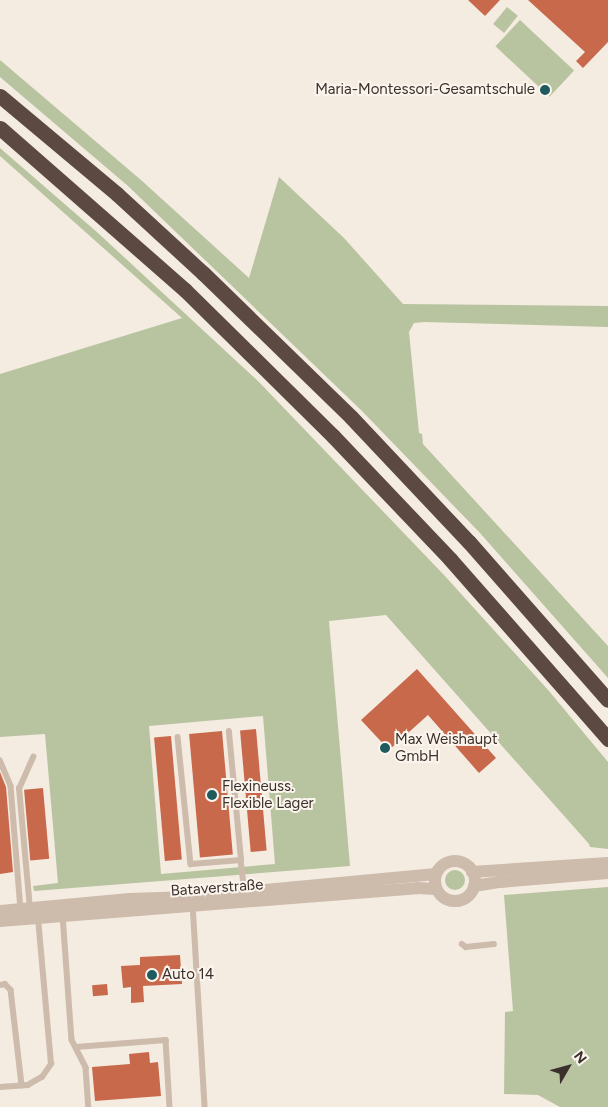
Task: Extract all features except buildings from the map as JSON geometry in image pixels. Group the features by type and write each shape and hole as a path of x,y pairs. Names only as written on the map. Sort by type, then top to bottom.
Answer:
{"highway":[{"path":"0,96 117,194 203,273 351,417 469,542 608,700"},
{"path":"0,128 185,290 333,436 450,559 608,739"}],"street":[{"name":"Bataverstraße","path":"193,902 244,892 436,874 440,867 452,861 460,861 472,872"},
{"path":"474,886 472,872 608,863"},
{"name":"Bataverstraße","path":"0,911 30,913 417,888 436,889 441,896 455,901 469,894 474,886 608,873"},
{"path":"436,874 436,889"},
{"name":"Bataverstraße","path":"0,921 30,913"}],"lane":[{"path":"229,732 244,892"},
{"path":"178,737 191,864 241,860"},
{"path":"30,913 19,789 33,757"},
{"path":"0,760 11,786 51,1064 42,1077 28,1084 0,1087"},
{"path":"193,902 205,1107"},
{"path":"63,911 72,1040 86,1068 89,1107"},
{"path":"462,944 466,947 494,944"},
{"path":"0,985 5,984 11,990 22,1085"},
{"path":"76,1047 166,1040 170,1107"}],"green space":[{"path":"507,7 518,16 504,33 493,24"},
{"path":"520,20 574,70 550,97 495,46"},
{"path":"0,60 141,180 249,278 279,177 344,238 403,304 608,306 608,327 424,322 414,323 409,332 419,433 422,434 423,444 608,646 608,678 480,533 361,410 128,186 0,77"},
{"path":"0,148 98,233 258,381 444,575 549,691 608,762 608,849 590,847 386,615 329,621 350,866 34,891 33,886 58,883 45,734 0,737 0,374 182,318 0,156","holes":["263,716 275,864 161,874 149,726"]},
{"path":"455,870 462,873 465,880 462,887 455,890 448,887 445,880 448,873"},
{"path":"608,887 608,1107 560,1107 538,1095 504,1094 505,1012 513,1011 504,895"}],"place":[{"name":"Maria-Montessori-Gesamtschule","path":"545,90"},
{"name":"Max Weishaupt GmbH","path":"385,748"},
{"name":"Flexineuss. Flexible Lager","path":"212,795"},
{"name":"Auto 14","path":"152,975"}]}
